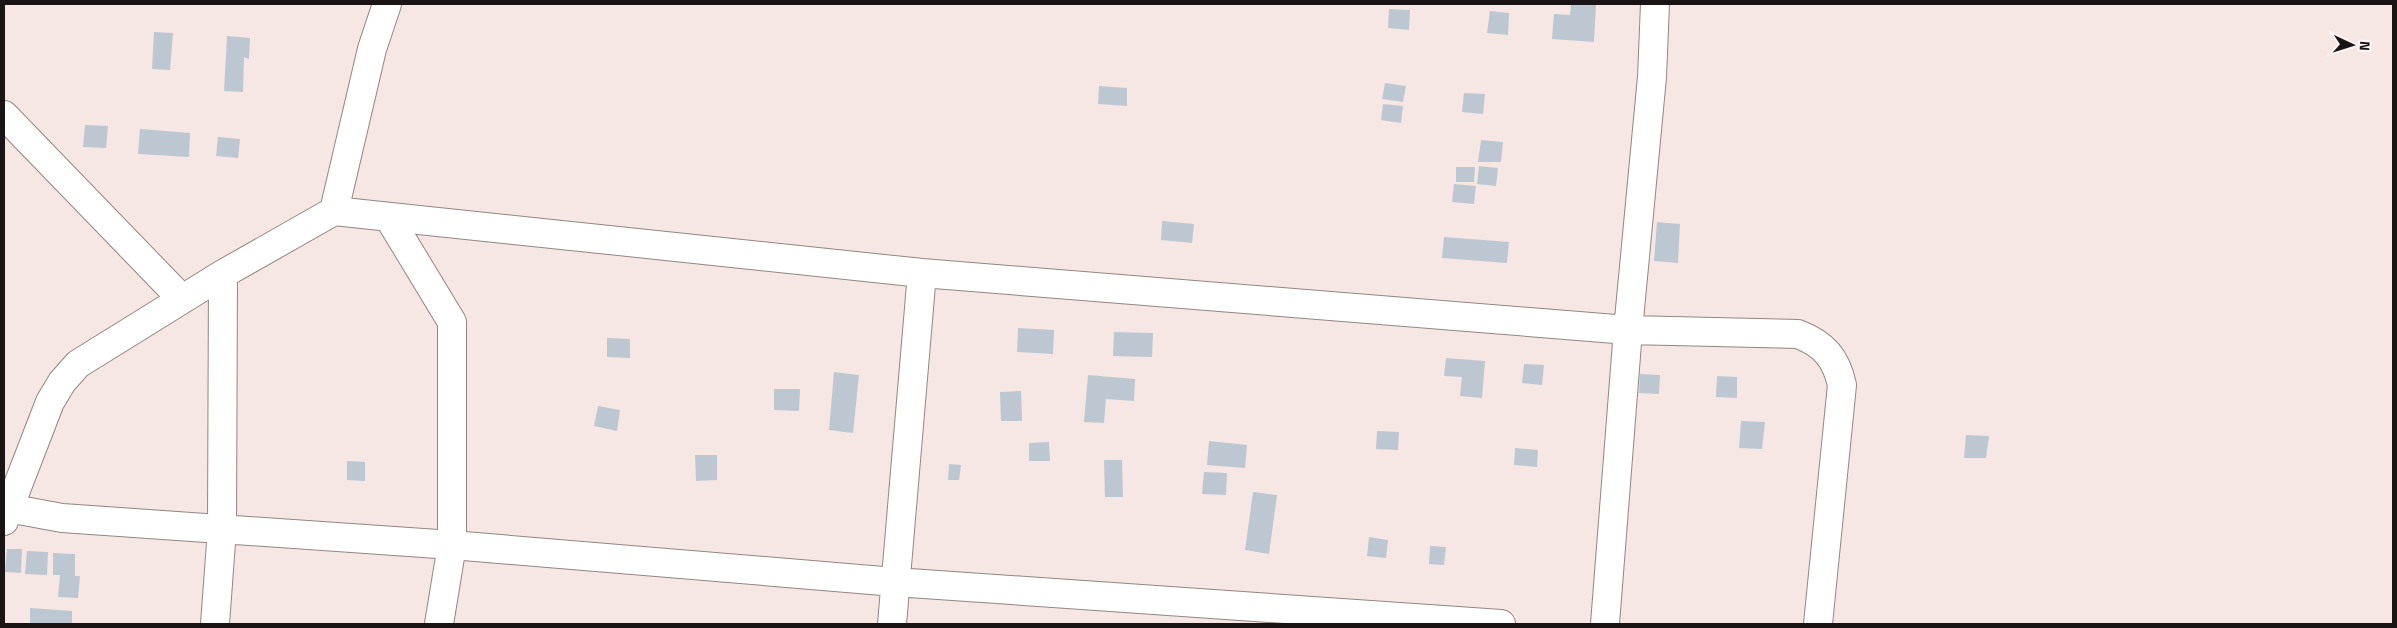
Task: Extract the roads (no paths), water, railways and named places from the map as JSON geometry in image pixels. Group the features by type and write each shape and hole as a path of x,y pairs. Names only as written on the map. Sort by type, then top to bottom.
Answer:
{"street":[{"path":"334,211 372,49 387,4"},
{"path":"1605,624 1628,330 1652,77 1655,4"},
{"path":"4,115 182,299"},
{"path":"1501,624 1314,618 452,545 6,514 50,402 62,382 78,364 223,274 334,211 922,273 1628,330 1798,334 1815,341 1828,352 1838,368 1842,385 1818,624"},
{"path":"388,218 452,322 452,545 439,624"},
{"path":"892,624 922,273"},
{"path":"215,624 222,529 223,274"}]}
